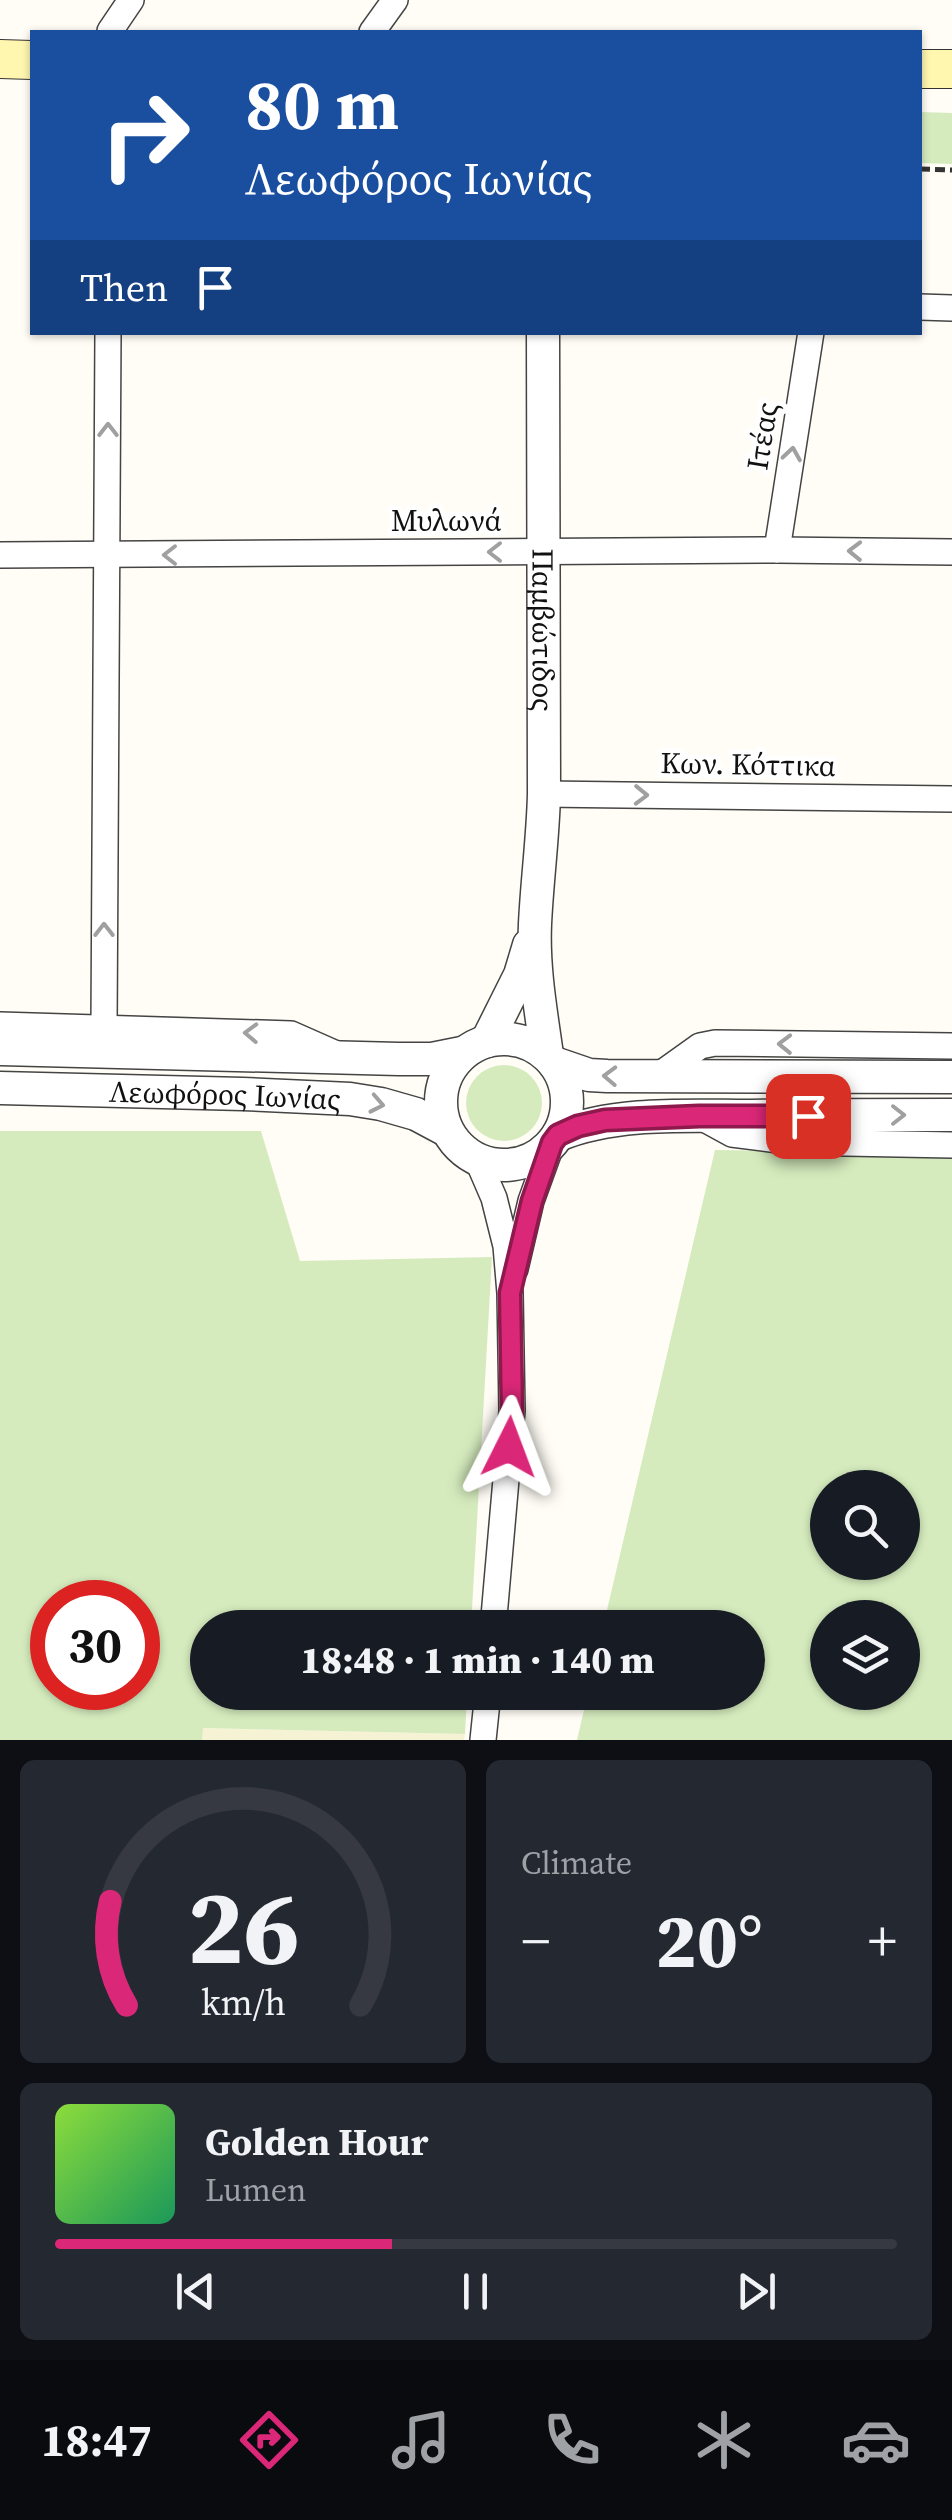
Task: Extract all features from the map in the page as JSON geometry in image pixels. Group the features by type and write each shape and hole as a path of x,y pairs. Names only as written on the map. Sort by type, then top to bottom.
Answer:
{"main road":[{"path":"0,59 30,60"},
{"path":"922,69 952,69"}],"street":[{"path":"109,0 110,30"},
{"path":"111,30 131,0"},
{"path":"373,30 395,0"},
{"path":"922,306 952,308"},
{"path":"104,1028 108,335"},
{"name":"Παμβώτιδος","path":"543,335 544,794 535,927 537,978 551,1059"},
{"name":"Ιτέας","path":"777,550 811,335"},
{"name":"Μυλωνά","path":"0,555 952,552"},
{"name":"Κων. Κόττικα","path":"544,794 952,799"},
{"name":"Παμβώτιδος","path":"474,1047 520,975 535,927"},
{"name":"Λεωφόρος Ιωνίας","path":"0,1024 291,1034 343,1058"},
{"path":"952,1077 589,1075 551,1059 534,1046 502,1038 474,1047 449,1070 440,1110 446,1130 465,1153 498,1166 518,1164 537,1156 555,1139 578,1126 605,1120 952,1115"},
{"path":"658,1076 700,1046 715,1043 952,1046"},
{"name":"Λεωφόρος Ιωνίας","path":"0,1049 432,1059 474,1047"},
{"path":"510,1293 532,1201 566,1118 563,1080 551,1059"},
{"name":"Λεωφόρος Ιωνίας","path":"0,1088 350,1100 416,1114 446,1130"},
{"path":"699,1116 732,1134 793,1142 952,1144"},
{"path":"478,1161 494,1198 506,1246 510,1293 512,1411 495,1610"},
{"path":"484,1740 486,1710"}],"path":[{"path":"922,169 952,170"}],"shaded area":[{"path":"202,1728 465,1734 464,1740 202,1740"}],"green space":[{"path":"922,112 952,113 952,164 922,163"},
{"path":"504,1065 531,1076 542,1103 531,1130 504,1141 477,1130 466,1103 477,1076"},
{"path":"0,1131 261,1131 300,1261 492,1257 472,1610 190,1610 190,1710 466,1710 465,1734 203,1728 202,1740 0,1740"},
{"path":"715,1150 952,1154 952,1740 577,1740 584,1710 765,1710 765,1610 607,1610"}],"route":[{"path":"509,1447 510,1293 532,1201 558,1135 605,1120 808,1116"}]}
